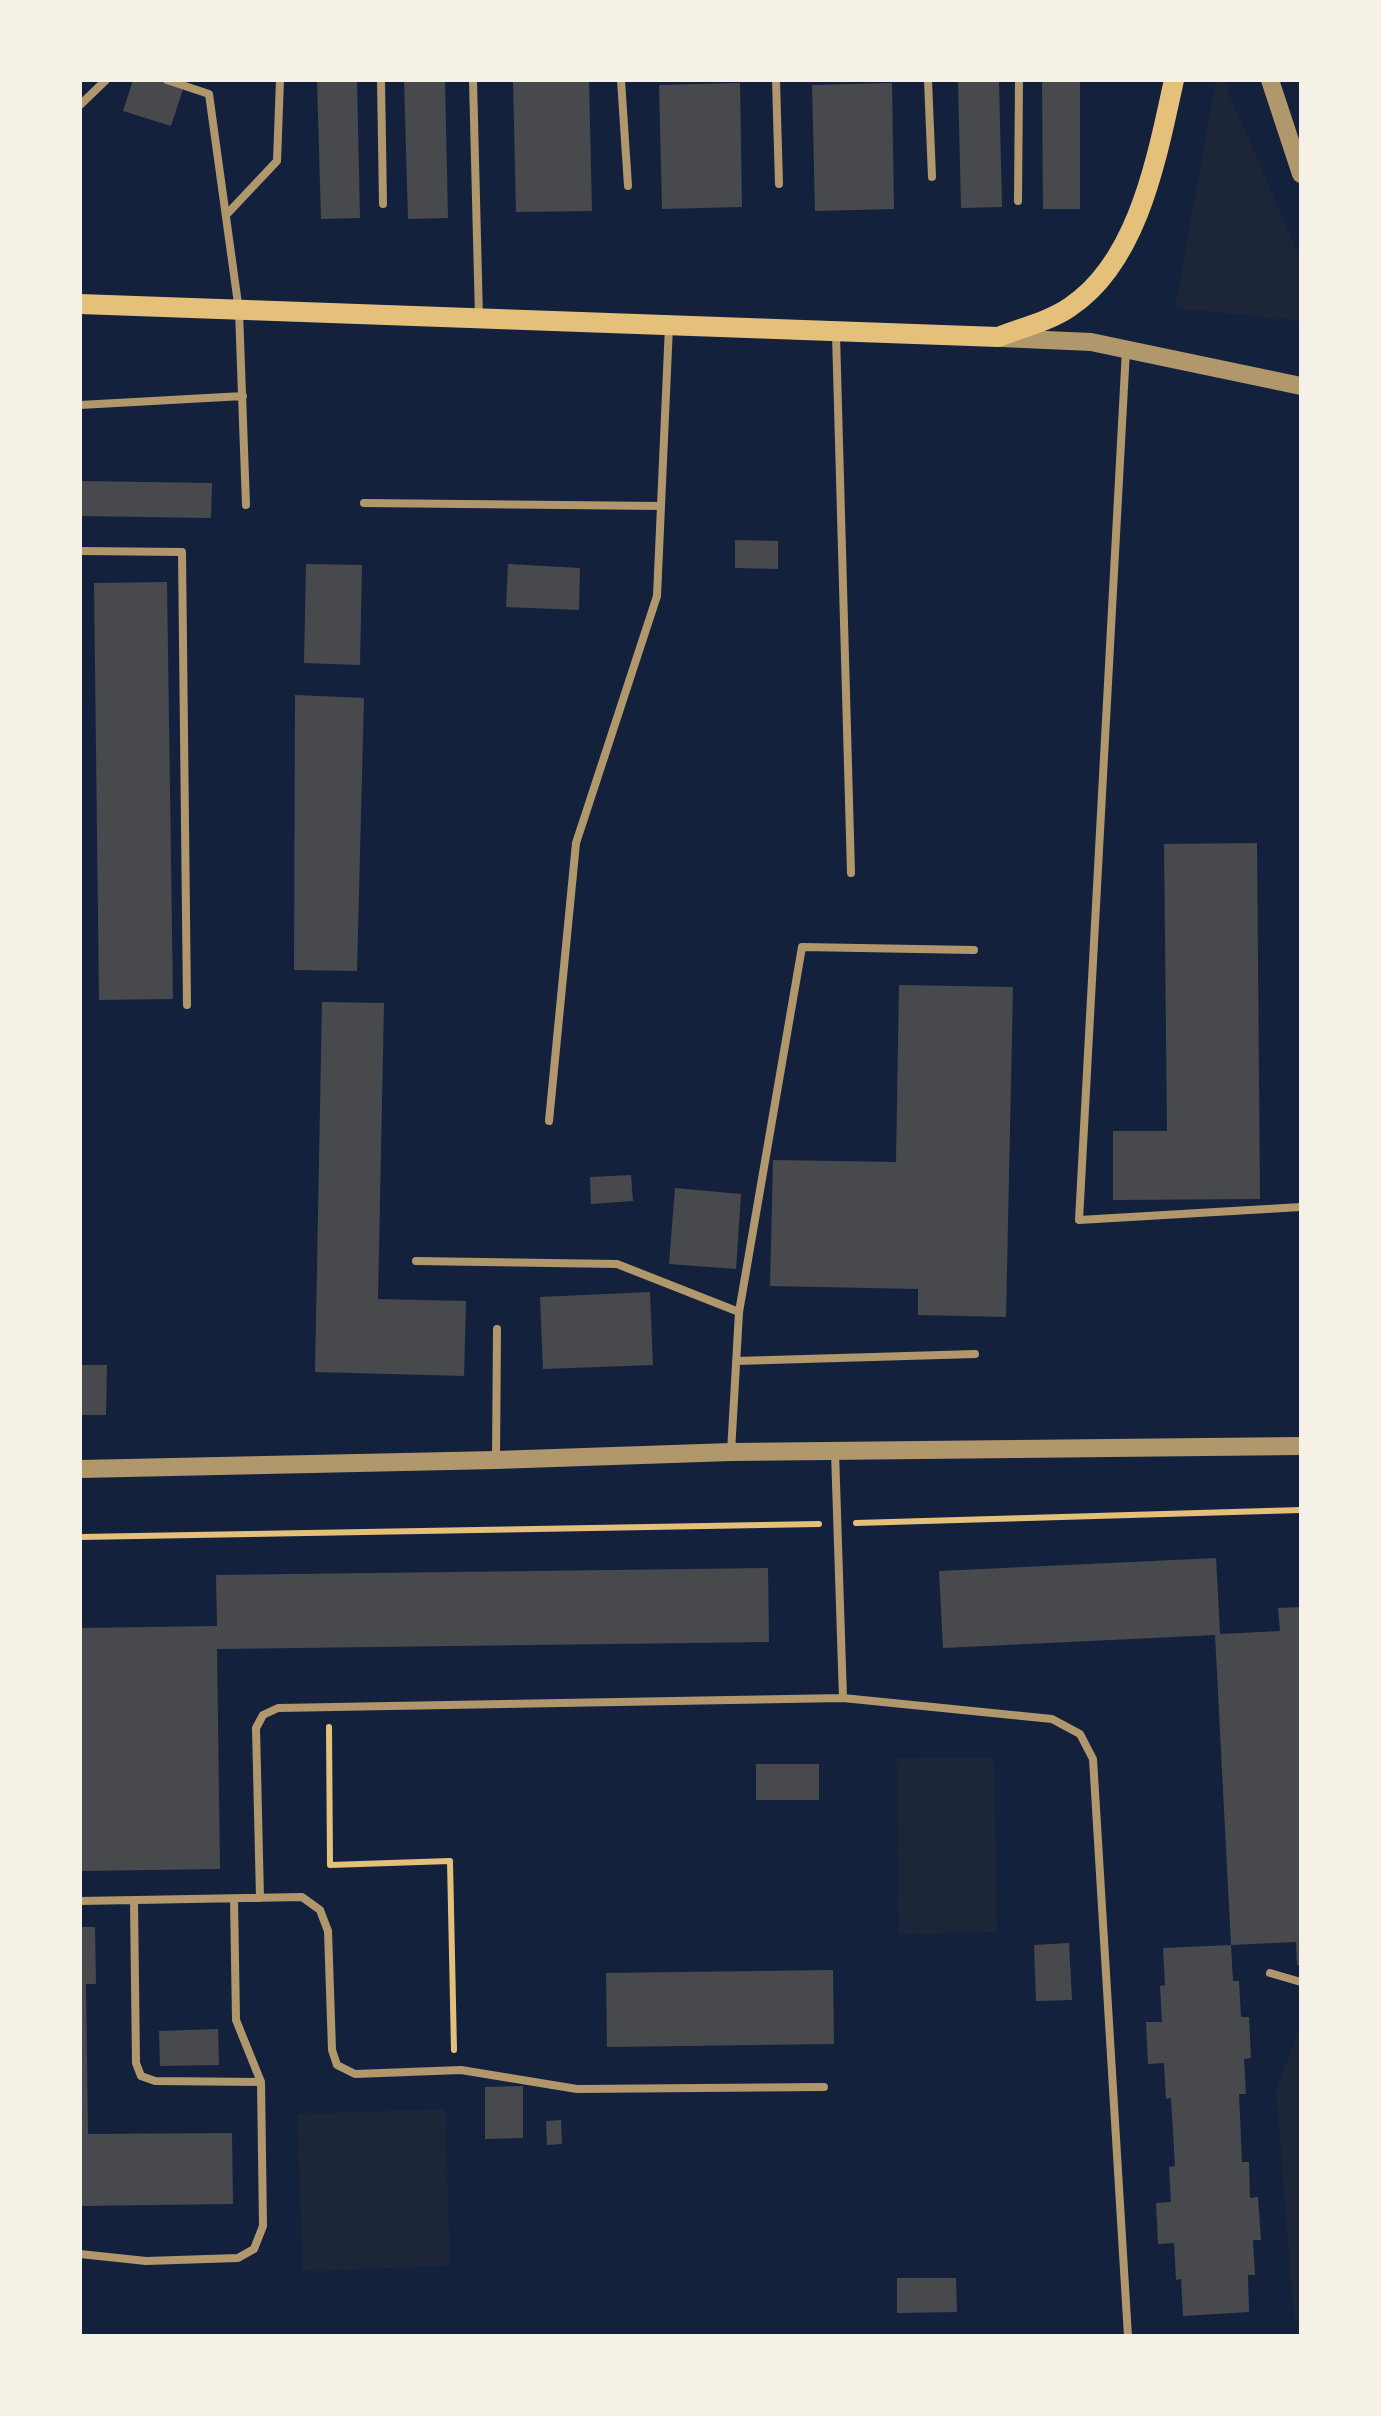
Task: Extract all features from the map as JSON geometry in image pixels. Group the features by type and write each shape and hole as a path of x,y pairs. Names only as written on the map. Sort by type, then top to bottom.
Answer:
{"main road":[{"path":"80,304 998,338 1068,309 1102,280 1129,238 1159,149 1174,80"}],"street":[{"path":"1270,80 1301,174"},
{"path":"998,338 1091,342 1301,386"},
{"path":"80,1469 731,1452 1301,1446"}],"lane":[{"path":"80,106 106,80"},
{"path":"167,80 209,94 239,311 246,506"},
{"path":"227,214 277,161 280,80"},
{"path":"381,80 383,204"},
{"path":"473,80 479,318"},
{"path":"622,80 628,186"},
{"path":"776,80 778,184"},
{"path":"928,80 932,176"},
{"path":"1018,80 1018,201"},
{"path":"549,1121 576,843 657,596 669,326"},
{"path":"836,330 851,873"},
{"path":"1126,350 1079,1220 1301,1207"},
{"path":"80,405 243,396"},
{"path":"364,502 661,506"},
{"path":"80,551 182,552 187,1005"},
{"path":"731,1452 739,1312 802,947 974,950"},
{"path":"416,1261 618,1264 739,1312"},
{"path":"496,1460 497,1328"},
{"path":"736,1361 975,1354"},
{"path":"835,1452 844,1698"},
{"path":"260,1898 256,1728 263,1715 278,1708 844,1698 1052,1718 1080,1734 1093,1759 1128,2336"},
{"path":"80,1901 302,1897 320,1910 328,1931 332,2050 336,2065 355,2074 454,2071 577,2089 824,2087"},
{"path":"80,2254 146,2262 238,2258 254,2248 263,2226 261,2082 236,2020 234,1899"},
{"path":"134,1901 136,2062 141,2076 155,2081 261,2082"},
{"path":"1270,1973 1301,1982"}],"path":[{"path":"80,1537 837,1524 1301,1510"},
{"path":"328,1708 330,1865 450,1861 454,2071"}],"shaded area":[{"path":"1216,80 1223,80 1301,260 1301,321 1175,308"},
{"path":"994,1757 997,1932 899,1934 897,1758"},
{"path":"1301,2026 1301,2318 1294,2318 1276,2089"},
{"path":"445,2109 450,2266 303,2271 297,2114"}],"building":[{"path":"133,80 186,80 171,126 123,111"},
{"path":"317,80 357,80 360,218 321,219"},
{"path":"404,80 445,80 448,218 408,219"},
{"path":"513,80 589,80 592,211 516,212"},
{"path":"958,80 999,80 1002,207 961,208"},
{"path":"1042,80 1080,80 1080,209 1043,209"},
{"path":"740,83 742,207 662,209 659,85"},
{"path":"892,83 894,209 815,211 812,85"},
{"path":"80,481 212,483 211,518 80,516"},
{"path":"735,540 778,541 778,569 735,568"},
{"path":"306,564 362,565 360,665 304,663"},
{"path":"508,564 580,568 579,610 506,607"},
{"path":"167,582 173,999 99,1000 94,583"},
{"path":"295,695 364,698 357,971 294,970"},
{"path":"1257,843 1260,1199 1113,1200 1113,1131 1167,1131 1164,844"},
{"path":"899,985 1013,987 1006,1317 918,1315 918,1289 770,1286 773,1160 896,1162"},
{"path":"322,1002 384,1003 378,1299 466,1301 464,1376 315,1372"},
{"path":"631,1175 633,1201 591,1204 590,1177"},
{"path":"675,1188 741,1194 736,1269 669,1264"},
{"path":"650,1292 653,1365 543,1369 540,1297"},
{"path":"80,1365 107,1365 106,1415 80,1415"},
{"path":"1216,1558 1220,1634 1280,1631 1278,1608 1301,1607 1301,1965 1297,1965 1296,1942 1231,1945 1215,1635 943,1648 939,1571"},
{"path":"768,1568 769,1642 217,1649 220,1869 80,1871 80,1628 217,1626 216,1575"},
{"path":"756,1764 819,1764 819,1800 756,1800"},
{"path":"80,1927 95,1927 96,1984 86,1984 88,2134 232,2133 233,2204 80,2206"},
{"path":"1069,1943 1072,2000 1036,2001 1034,1945"},
{"path":"1231,1945 1241,2017 1249,2017 1251,2058 1244,2059 1246,2094 1239,2094 1242,2162 1249,2162 1250,2198 1258,2197 1261,2240 1253,2240 1255,2275 1248,2275 1249,2312 1183,2316 1174,2243 1158,2244 1156,2203 1171,2202 1169,2167 1175,2166 1171,2098 1166,2099 1164,2063 1148,2064 1146,2022 1162,2022 1163,1948"},
{"path":"833,1970 834,2044 607,2047 606,1973"},
{"path":"218,2029 219,2065 160,2066 159,2031"},
{"path":"523,2086 523,2138 485,2139 485,2087"},
{"path":"561,2120 562,2144 547,2145 546,2121"},
{"path":"897,2278 956,2278 957,2312 897,2313"}]}
